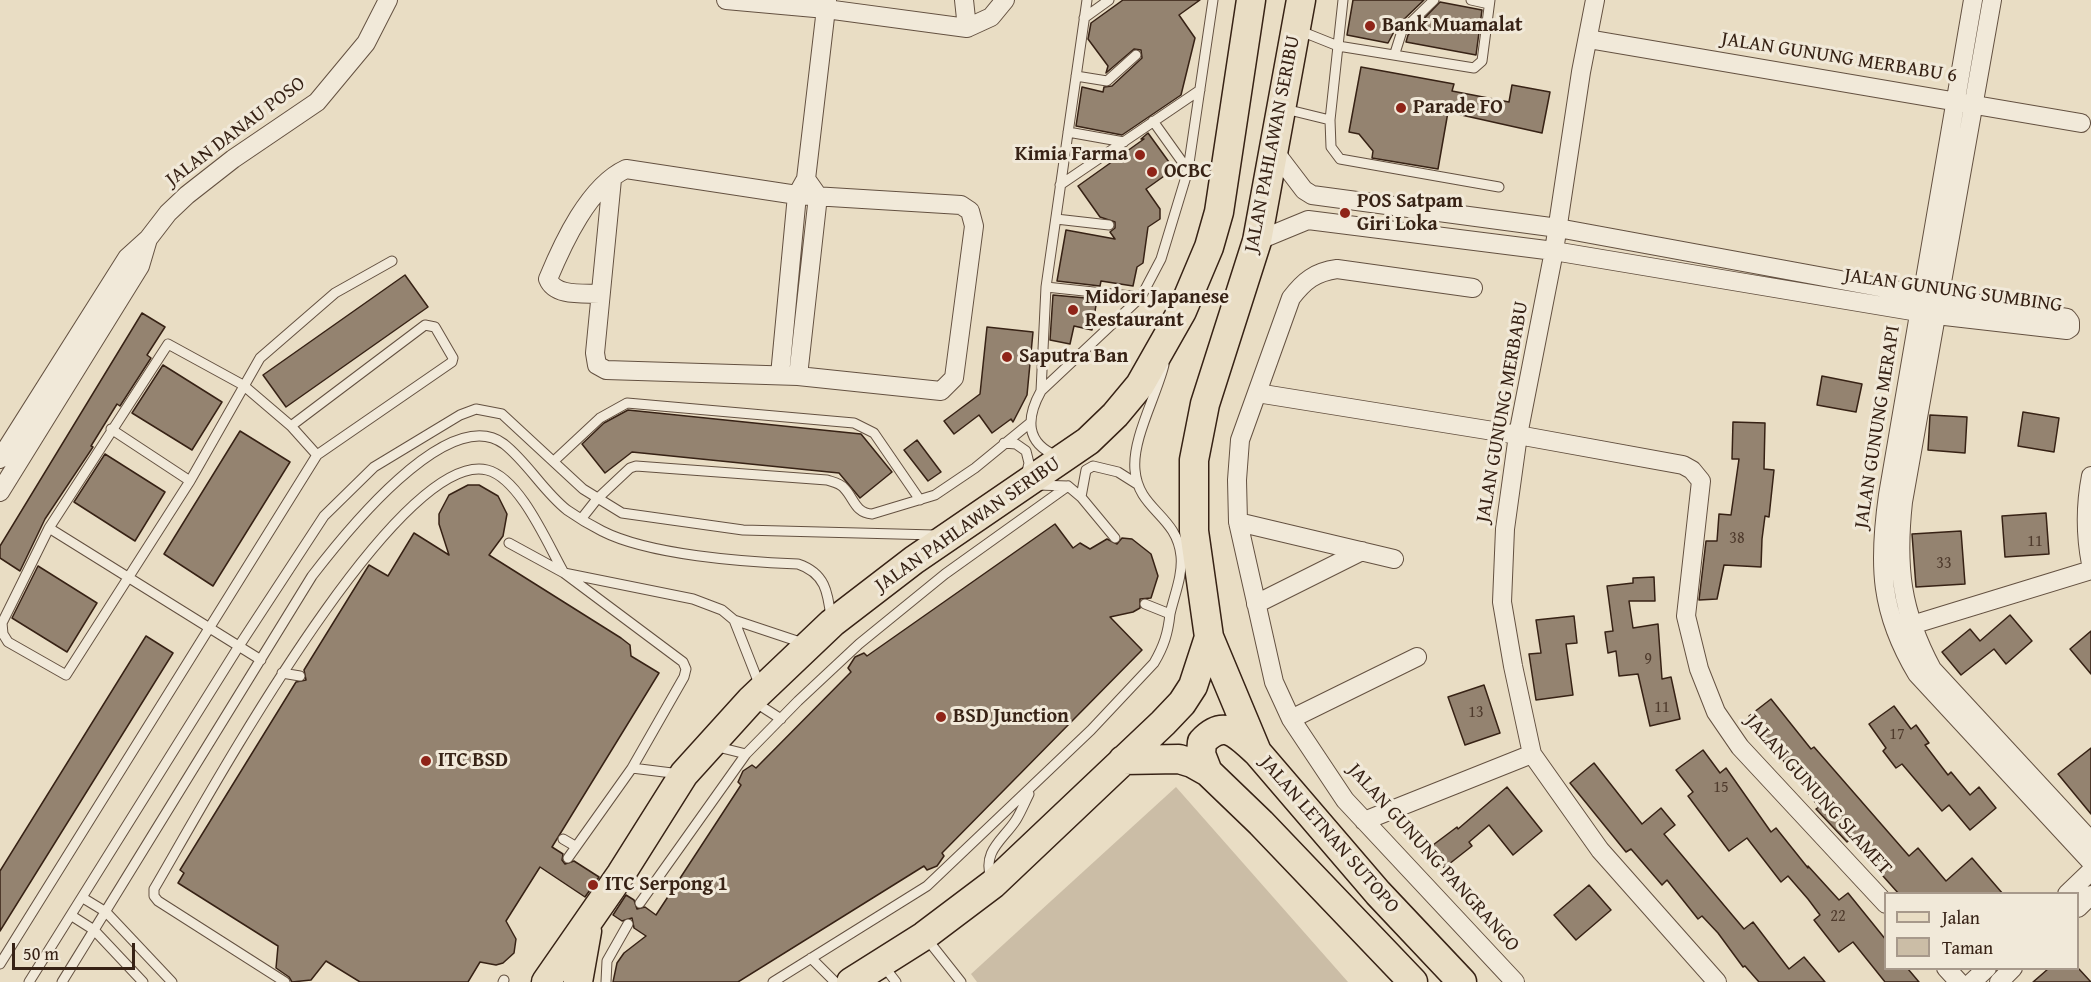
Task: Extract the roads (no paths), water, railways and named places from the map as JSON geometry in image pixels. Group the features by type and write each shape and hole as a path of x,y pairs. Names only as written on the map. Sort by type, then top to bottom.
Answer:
{"main road":[{"name":"JALAN PAHLAWAN SERIBU","path":"546,982 684,774 756,695 832,623 949,536 1024,485 1065,472 1088,441 1115,415 1140,385 1166,342 1198,279 1219,212 1251,0"},
{"name":"JALAN PAHLAWAN SERIBU","path":"851,982 889,972 924,936 993,884 1182,703 1202,663 1209,637 1194,531 1194,460 1205,404 1257,241 1301,0"},
{"name":"JALAN LETNAN SUTOPO","path":"1209,637 1257,752 1378,893 1462,982"},
{"path":"1208,772 1201,754 1202,742 1214,730 1221,729 1238,735 1257,752"},
{"name":"JALAN LETNAN SUTOPO","path":"1123,760 1164,757 1179,759 1208,772 1261,823 1413,982"},
{"path":"578,982 589,920"}],"street":[{"name":"JALAN DANAU POSO","path":"148,239 168,213 187,195 233,159 317,102 366,43 388,0"},
{"path":"726,0 826,4 967,28 991,18 1005,0"},
{"path":"964,0 967,28"},
{"name":"JALAN GUNUNG MERBABU","path":"1595,0 1581,72 1554,251 1518,435 1505,529 1502,602 1533,754 1600,850 1717,982"},
{"name":"JALAN GUNUNG MERAPI","path":"1965,101 1973,0"},
{"name":"JALAN GUNUNG MERAPI","path":"1992,0 1965,101 1929,305 1898,546 1903,627 1917,674 2091,862"},
{"path":"789,375 802,187 826,4"},
{"name":"JALAN GUNUNG MERBABU 6","path":"1588,39 1965,101 2081,123"},
{"name":"JALAN GUNUNG SUMBING","path":"1257,241 1304,220 1554,251 1929,305 2067,318 2070,328 2067,330 1929,305 1558,228 1312,195 1304,190 1275,152"},
{"path":"600,294 560,291 552,286 548,279 570,231 590,202 612,179 626,169 802,187 818,196 961,205 970,212 974,226 954,378 947,387 934,392 789,375 602,369 595,358 612,179"},
{"path":"789,375 818,196"},
{"path":"0,459 127,258 148,239"},
{"path":"0,492 140,266 148,239"},
{"name":"JALAN GUNUNG PANGRANGO","path":"1473,288 1337,269 1317,273 1301,285 1292,298 1240,440 1237,480 1238,522 1274,682 1291,719 1345,800 1515,982"},
{"path":"1257,393 1518,435"},
{"name":"JALAN GUNUNG SLAMET","path":"1518,435 1683,465 1692,470 1701,481 1686,616 1699,669 1716,712 1740,747 1884,901"},
{"path":"2091,476 2085,507 2086,537 2091,564"},
{"path":"1238,522 1394,559"},
{"path":"1256,604 1362,551"},
{"path":"1903,627 2091,570"},
{"name":"JALAN GUNUNG MERAPI","path":"1903,627 1932,669 2091,841"},
{"path":"1291,719 1417,657"},
{"path":"1364,821 1533,754"},
{"path":"2069,892 2091,871"},
{"path":"2079,907 2091,895"},
{"path":"1947,970 1959,982"},
{"path":"1972,982 1986,970"},
{"path":"1999,982 2012,970"}],"lane":[{"path":"1041,391 1046,287 1086,0"},
{"path":"1084,18 1109,0"},
{"path":"1343,0 1330,120 1331,147 1340,159 1499,187"},
{"path":"1395,54 1402,31 1434,0"},
{"path":"1296,29 1338,46 1474,68 1482,61 1490,2 1470,0"},
{"path":"1115,537 1081,496 1065,472 1034,438 1030,423 1033,406 1041,391 1141,297 1161,259 1188,170 1212,1"},
{"path":"1076,76 1107,81 1136,55"},
{"path":"1060,185 1200,90"},
{"path":"1282,108 1330,120"},
{"path":"1153,122 1188,170"},
{"path":"1068,132 1124,142"},
{"path":"1056,219 1109,225"},
{"path":"317,455 291,426 243,386 168,344 49,528 2,623 3,634 8,642 66,675 190,481 243,386 261,358 281,338 335,293 392,261"},
{"path":"1046,287 1141,297"},
{"path":"0,964 317,455 452,362 453,358 435,327 424,325 291,426"},
{"path":"773,982 927,886 1091,730 1154,663 1168,636 1181,557 1176,536 1166,519 1152,508 1137,484 1134,460 1161,378 1166,342"},
{"path":"555,460 608,411 627,403 855,423 874,434 920,500"},
{"path":"29,982 239,646 324,516 345,493 400,450 460,415 476,409 502,414 597,499 622,513 743,530 949,536"},
{"path":"582,518 597,499 636,466 827,480 842,486 857,508 868,514 935,495 1030,423"},
{"path":"111,429 190,481"},
{"path":"62,982 312,576 355,520 414,467 456,440 472,435 502,443 566,509 604,532 683,553 798,564 812,568 822,581 829,597 832,623"},
{"path":"1004,444 1016,444 1026,451 1029,463 1024,485"},
{"path":"1081,496 1086,470 1093,466 1118,472 1137,484"},
{"path":"285,982 158,900 153,892 282,673 366,555 401,514 454,473 477,468 490,471 515,489 564,573 693,599 722,610 734,620 808,645"},
{"path":"640,903 746,754 859,644 1065,472"},
{"path":"49,528 261,660"},
{"path":"509,543 564,573 682,662 686,669 684,677 632,768 568,858"},
{"path":"1145,604 1170,614"},
{"path":"734,620 756,695 781,719"},
{"path":"282,673 300,676"},
{"path":"709,744 746,754"},
{"path":"632,768 684,774"},
{"path":"993,884 988,868 990,853 1015,820 1033,786"},
{"path":"563,839 576,846"},
{"path":"83,898 106,912 172,982"},
{"path":"72,916 94,930 143,982"},
{"path":"606,982 607,961 628,924"},
{"path":"924,936 961,982"},
{"path":"811,958 835,982"}],"place":[{"name":"Bank Muamalat","path":"1370,26"},
{"name":"Parade FO","path":"1401,108"},
{"name":"Kimia Farma","path":"1140,155"},
{"name":"OCBC","path":"1152,172"},
{"name":"POS Satpam Giri Loka","path":"1345,213"},
{"name":"Midori Japanese Restaurant","path":"1073,310"},
{"name":"Saputra Ban","path":"1007,357"},
{"name":"BSD Junction","path":"941,717"},
{"name":"ITC BSD","path":"426,761"},
{"name":"ITC Serpong 1","path":"593,885"}]}
